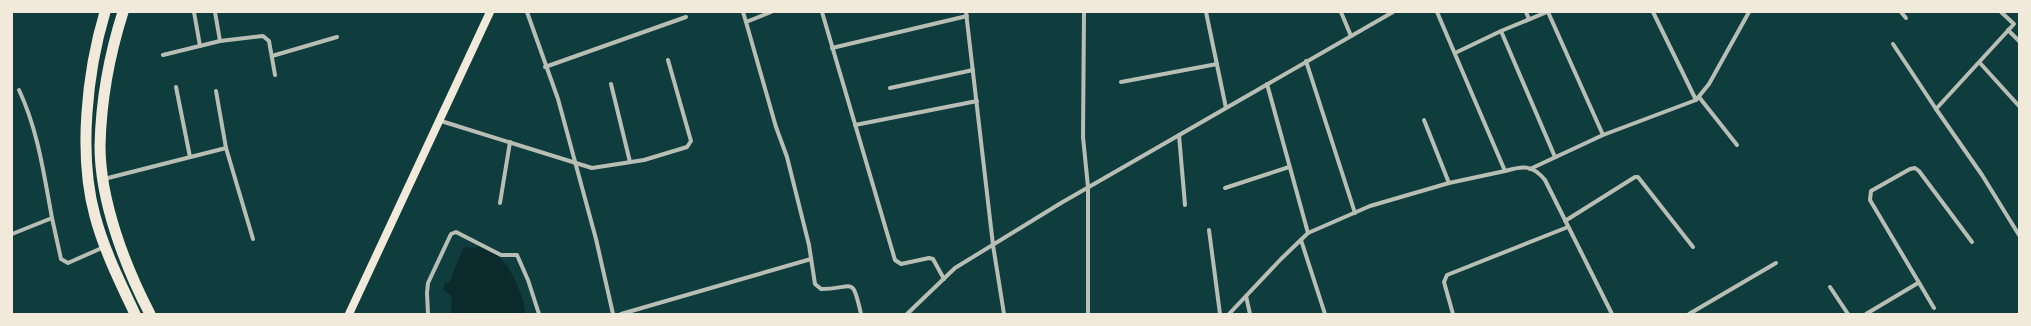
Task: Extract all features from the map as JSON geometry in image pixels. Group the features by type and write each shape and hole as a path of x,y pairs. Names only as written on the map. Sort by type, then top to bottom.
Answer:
{"highway":[{"path":"105,12 101,27 87,113 86,145 89,180 94,214 104,247 135,314"},
{"path":"122,12 105,80 100,148 110,214 119,243 139,293 150,314"},
{"path":"87,113 102,112"}],"main road":[{"path":"349,314 441,120 490,12"}],"street":[{"path":"194,12 200,46"},
{"path":"215,12 220,41"},
{"path":"527,12 535,32 545,67 558,99 576,163 613,314"},
{"path":"743,12 776,127 787,157 811,259 815,284 821,289 831,289 849,285 853,286 856,290 861,314"},
{"path":"746,22 771,12"},
{"path":"822,12 894,260 901,264 929,258 933,259 944,279"},
{"path":"1084,12 1083,137 1088,187 1088,314"},
{"path":"1206,12 1226,108"},
{"path":"1341,12 1351,36"},
{"path":"907,314 955,268 1088,187 1393,12"},
{"path":"1437,12 1505,171"},
{"path":"1526,12 1529,19"},
{"path":"1455,53 1501,31 1548,12 1603,135"},
{"path":"1653,12 1698,98 1737,145"},
{"path":"1530,169 1603,135 1698,98 1710,84 1750,12"},
{"path":"1901,12 1906,18"},
{"path":"1936,109 1980,63 2014,24 2001,12"},
{"path":"832,48 966,14 993,245 1004,314"},
{"path":"545,67 686,17"},
{"path":"2008,30 2019,41"},
{"path":"1501,31 1555,157"},
{"path":"163,55 220,41 262,36 269,41 275,75"},
{"path":"272,56 337,37"},
{"path":"1893,44 1982,175 2019,235"},
{"path":"441,120 592,168 630,162 687,147 692,141 668,60"},
{"path":"1306,61 1355,213"},
{"path":"1980,63 2019,106"},
{"path":"1121,82 1216,64"},
{"path":"890,88 973,70"},
{"path":"611,84 630,162"},
{"path":"1267,84 1308,233"},
{"path":"176,87 190,157"},
{"path":"19,90 26,105 40,153 61,259 68,263 104,247"},
{"path":"216,91 226,148 253,239"},
{"path":"855,126 977,101"},
{"path":"1424,120 1449,183"},
{"path":"1180,135 1185,205"},
{"path":"500,203 510,142"},
{"path":"104,179 226,148"},
{"path":"1229,314 1308,233 1370,206 1449,183 1523,166 1539,172 1545,180 1612,314"},
{"path":"1225,188 1289,167"},
{"path":"1934,308 1870,200 1871,191 1910,169 1915,168 1919,171 1972,242"},
{"path":"1565,221 1635,177 1638,177 1693,248"},
{"path":"12,234 52,218"},
{"path":"1454,314 1444,282 1447,275 1568,227"},
{"path":"1208,230 1220,314"},
{"path":"428,314 428,283 451,234 456,232 501,255 517,255 528,280 539,314"},
{"path":"1301,240 1325,314"},
{"path":"620,314 811,259"},
{"path":"1689,314 1776,263"},
{"path":"1866,314 1918,283"},
{"path":"1830,287 1848,314"},
{"path":"1246,296 1250,314"}],"water":[{"path":"481,244 497,255 508,267 524,303 525,314 451,314 452,296 443,290 445,283 449,283 464,247 476,248"}]}
